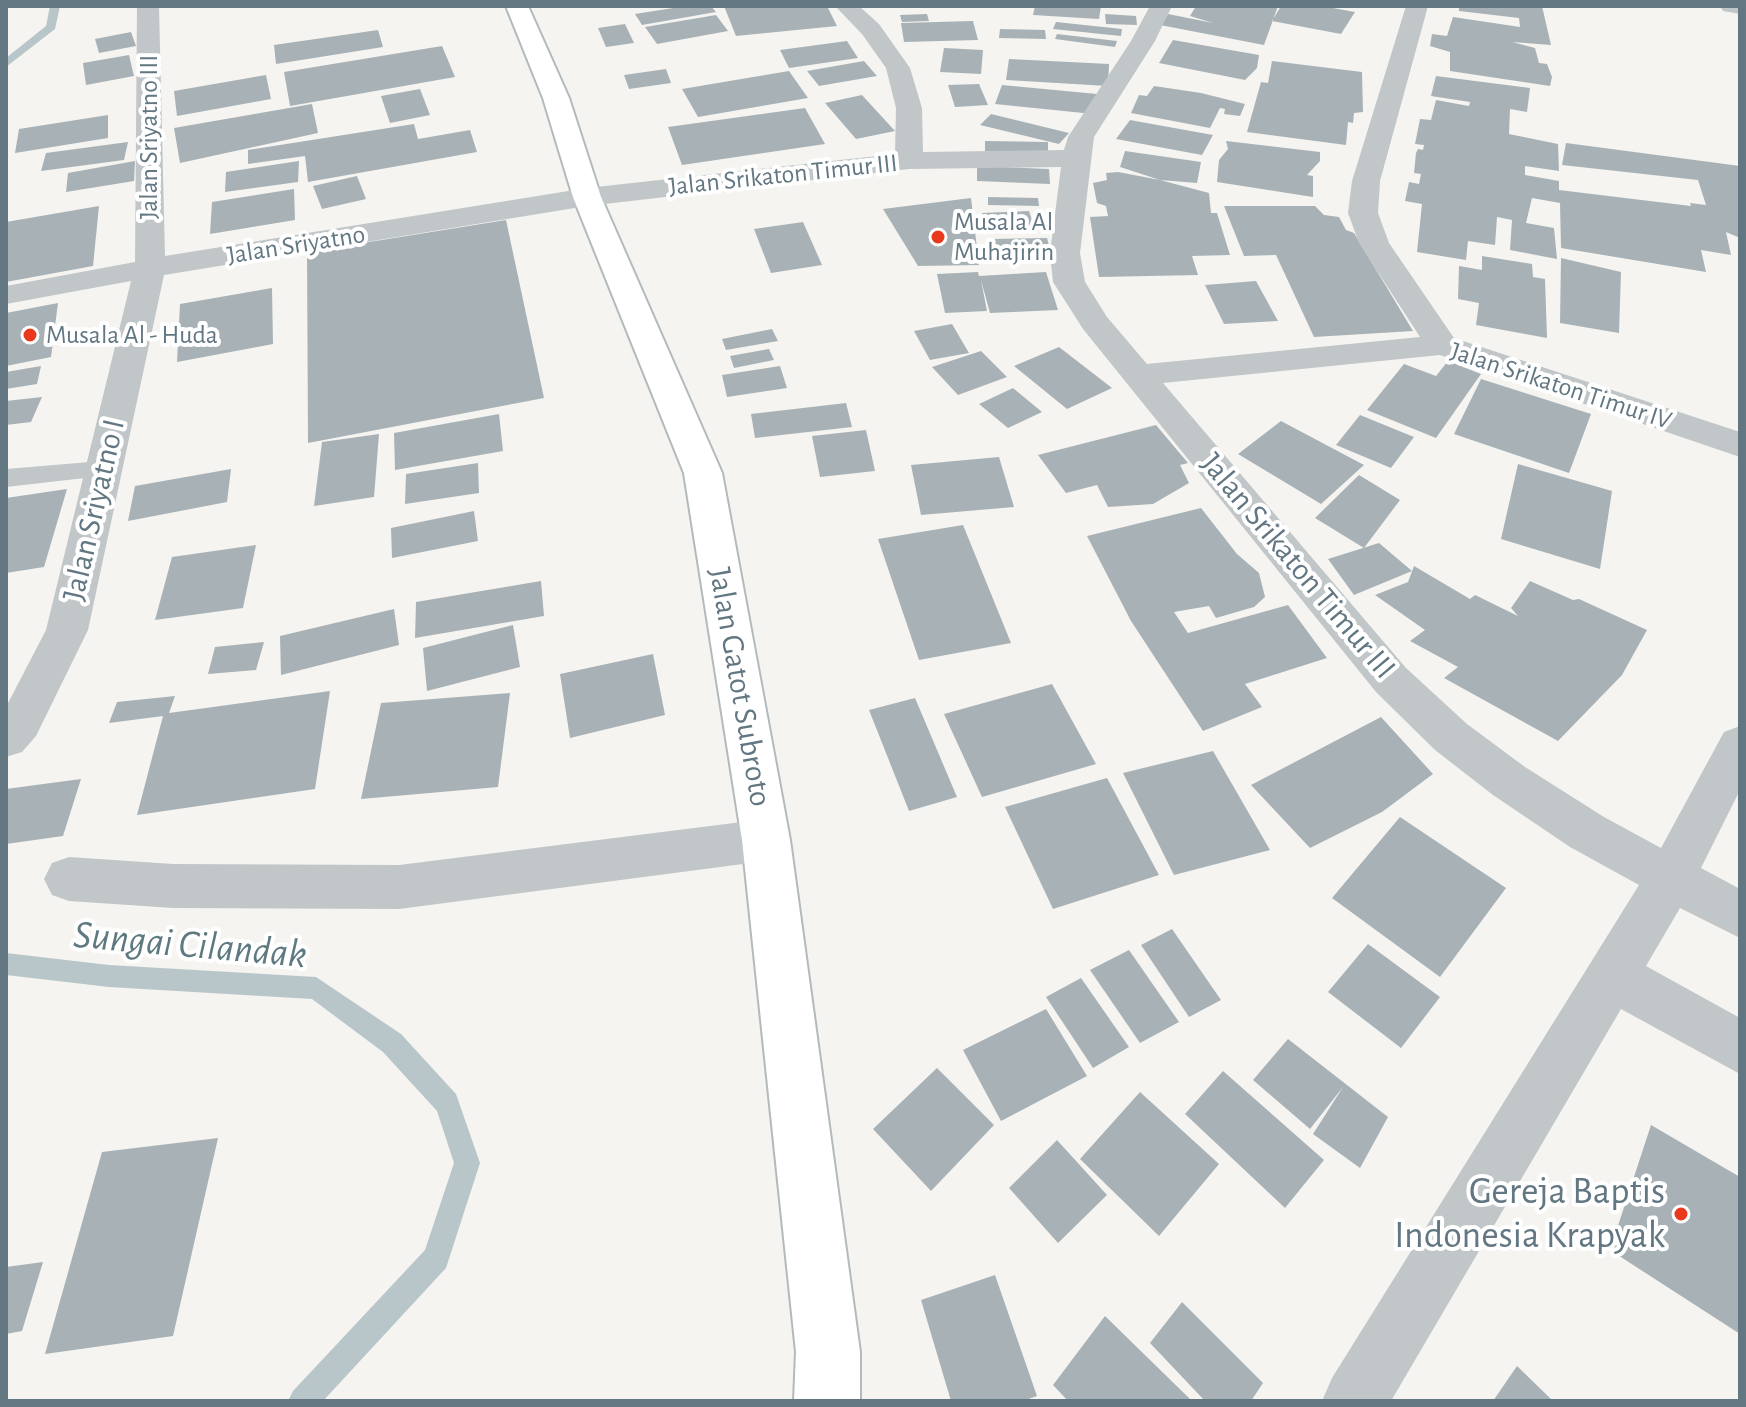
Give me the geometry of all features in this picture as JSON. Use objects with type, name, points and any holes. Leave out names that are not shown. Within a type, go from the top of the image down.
[{"type":"street","name":"Jalan Sriyatno III","points":[[148,6],[150,268]]},
{"type":"street","name":"Jalan Gatot Subroto","points":[[517,6],[556,98],[587,197],[703,473],[766,840],[828,1352],[827,1401]]},
{"type":"street","points":[[846,6],[871,29],[898,68],[909,108],[909,161]]},
{"type":"street","name":"Jalan Srikaton Timur III","points":[[1161,6],[1143,41],[1081,137],[1076,158],[1065,253],[1069,282],[1094,322],[1401,690],[1451,737],[1509,781],[1587,832],[1740,915]]},
{"type":"street","points":[[1417,6],[1366,181],[1363,213],[1374,243],[1442,345]]},
{"type":"street","points":[[1731,6],[1740,7]]},
{"type":"street","name":"Jalan Srikaton Timur III","points":[[587,197],[909,161],[1076,158]]},
{"type":"street","name":"Jalan Sriyatno","points":[[6,295],[150,268],[587,197]]},
{"type":"street","name":"Jalan Sriyatno I","points":[[6,739],[20,723],[67,630],[150,268]]},
{"type":"street","name":"Jalan Srikaton Timur IV","points":[[1139,375],[1442,345],[1740,445]]},
{"type":"street","points":[[1355,1401],[1670,879],[1740,745]]},
{"type":"street","points":[[69,879],[173,886],[399,887],[766,840]]},
{"type":"street","points":[[1611,975],[1740,1047]]},
{"type":"lane","points":[[6,478],[102,469]]},
{"type":"building","points":[[686,6],[711,6],[716,12],[642,25],[635,14]]},
{"type":"building","points":[[724,6],[827,6],[837,26],[736,36]]},
{"type":"building","points":[[1035,6],[1101,6],[1099,19],[1033,15]]},
{"type":"building","points":[[1196,6],[1278,6],[1264,45],[1160,25],[1168,14],[1213,23],[1190,16]]},
{"type":"building","points":[[1281,6],[1322,6],[1355,12],[1341,34],[1272,21]]},
{"type":"building","points":[[1459,6],[1542,6],[1551,45],[1512,42],[1535,48],[1539,63],[1547,64],[1552,77],[1550,86],[1450,71],[1450,52],[1430,46],[1432,34],[1447,36],[1453,17],[1520,27],[1519,18],[1459,11]]},
{"type":"building","points":[[927,14],[929,21],[902,22],[900,15]]},
{"type":"building","points":[[1105,14],[1136,16],[1137,25],[1106,24]]},
{"type":"building","points":[[716,15],[728,31],[657,44],[645,27]]},
{"type":"building","points":[[973,21],[978,40],[904,42],[901,23]]},
{"type":"building","points":[[1056,22],[1122,29],[1121,36],[1053,29]]},
{"type":"building","points":[[625,24],[634,43],[606,47],[598,28]]},
{"type":"building","points":[[1000,29],[1045,30],[1046,39],[999,38]]},
{"type":"building","points":[[378,30],[383,47],[276,64],[274,45]]},
{"type":"building","points":[[131,32],[136,46],[99,53],[95,39]]},
{"type":"building","points":[[1057,34],[1117,41],[1115,47],[1055,39]]},
{"type":"building","points":[[1173,40],[1259,55],[1257,68],[1245,80],[1159,63]]},
{"type":"building","points":[[847,41],[858,58],[789,68],[780,50]]},
{"type":"building","points":[[442,46],[455,77],[290,106],[284,72]]},
{"type":"building","points":[[944,48],[983,50],[981,74],[940,72]]},
{"type":"building","points":[[129,55],[134,76],[86,85],[83,63]]},
{"type":"building","points":[[1009,59],[1109,64],[1108,86],[1006,80]]},
{"type":"building","points":[[864,61],[877,76],[819,86],[807,71]]},
{"type":"building","points":[[1272,61],[1362,72],[1363,112],[1354,113],[1353,123],[1348,122],[1346,145],[1247,132],[1261,82],[1268,83]]},
{"type":"building","points":[[666,69],[671,83],[629,89],[624,75]]},
{"type":"building","points":[[789,71],[808,98],[698,117],[682,89]]},
{"type":"building","points":[[266,75],[271,99],[177,116],[174,91]]},
{"type":"building","points":[[1436,76],[1530,88],[1527,112],[1510,109],[1509,134],[1558,144],[1559,171],[1525,166],[1525,175],[1559,181],[1559,190],[1691,206],[1690,203],[1706,205],[1698,180],[1562,165],[1566,143],[1740,166],[1740,238],[1726,232],[1731,255],[1701,250],[1706,272],[1561,248],[1560,203],[1532,198],[1526,223],[1554,228],[1557,259],[1510,250],[1512,220],[1497,217],[1495,245],[1468,241],[1466,260],[1417,252],[1422,204],[1405,201],[1409,182],[1419,184],[1421,174],[1414,173],[1416,153],[1418,149],[1423,150],[1424,145],[1415,144],[1420,119],[1431,120],[1436,100],[1469,106],[1470,102],[1431,96]]},
{"type":"building","points":[[979,84],[988,105],[955,107],[948,85]]},
{"type":"building","points":[[1002,85],[1097,94],[1093,114],[995,104]]},
{"type":"building","points":[[1154,86],[1245,104],[1240,116],[1224,114],[1225,109],[1220,108],[1210,128],[1131,113],[1139,95],[1147,96]]},
{"type":"building","points":[[420,89],[430,115],[390,123],[381,96]]},
{"type":"building","points":[[862,95],[895,131],[856,139],[825,103]]},
{"type":"building","points":[[312,104],[318,133],[180,163],[174,128]]},
{"type":"building","points":[[805,108],[825,144],[682,165],[668,127]]},
{"type":"building","points":[[991,114],[1069,133],[1059,144],[980,125]]},
{"type":"building","points":[[108,115],[108,138],[15,153],[19,129]]},
{"type":"building","points":[[1130,120],[1213,135],[1202,155],[1116,139]]},
{"type":"building","points":[[414,124],[418,139],[470,130],[477,152],[308,182],[305,156],[248,164],[248,150]]},
{"type":"building","points":[[985,141],[1048,142],[1048,153],[985,151]]},
{"type":"building","points":[[1226,141],[1320,152],[1320,161],[1307,175],[1313,176],[1313,197],[1217,182],[1219,160],[1228,149]]},
{"type":"building","points":[[128,142],[124,160],[41,171],[46,153]]},
{"type":"building","points":[[1125,151],[1201,162],[1197,183],[1160,180],[1120,167]]},
{"type":"building","points":[[135,161],[134,181],[66,192],[68,173]]},
{"type":"building","points":[[299,161],[298,182],[225,192],[226,172]]},
{"type":"building","points":[[977,166],[1049,169],[1050,184],[977,181]]},
{"type":"building","points":[[1118,172],[1209,193],[1211,213],[1217,213],[1230,255],[1192,256],[1198,275],[1099,277],[1090,217],[1108,216],[1106,206],[1097,203],[1093,183],[1107,180],[1106,173]]},
{"type":"building","points":[[357,176],[366,199],[322,209],[313,186]]},
{"type":"building","points":[[294,189],[295,220],[210,234],[212,202]]},
{"type":"building","points":[[988,197],[1038,198],[1039,206],[988,205]]},
{"type":"building","name":"Musala Al Muhajirin","points":[[971,198],[979,265],[918,266],[883,209]]},
{"type":"building","points":[[99,206],[93,266],[6,282],[6,222]]},
{"type":"building","points":[[1224,206],[1315,206],[1324,215],[1339,217],[1346,230],[1354,233],[1413,331],[1314,337],[1276,255],[1244,256]]},
{"type":"building","points":[[1029,211],[1034,227],[985,229],[982,213]]},
{"type":"building","points":[[506,220],[544,398],[308,443],[307,252]]},
{"type":"building","points":[[803,222],[822,265],[771,273],[754,229]]},
{"type":"building","points":[[1047,238],[1053,261],[997,263],[992,239]]},
{"type":"building","points":[[1482,256],[1532,264],[1533,277],[1545,279],[1547,338],[1476,325],[1479,303],[1458,299],[1459,266],[1482,270]]},
{"type":"building","points":[[1561,258],[1621,272],[1619,333],[1560,323]]},
{"type":"building","points":[[978,272],[979,276],[1046,272],[1058,310],[990,313],[981,280],[987,311],[945,313],[937,274]]},
{"type":"building","points":[[1256,281],[1278,321],[1224,324],[1205,285]]},
{"type":"building","points":[[272,288],[273,344],[177,362],[180,304]]},
{"type":"building","name":"Musala Al - Huda","points":[[58,303],[51,357],[6,366],[6,313]]},
{"type":"building","points":[[952,324],[969,353],[930,360],[914,331]]},
{"type":"building","points":[[772,329],[778,341],[726,350],[722,339]]},
{"type":"building","points":[[1059,347],[1112,388],[1067,409],[1014,366]]},
{"type":"building","points":[[769,349],[774,360],[734,368],[730,356]]},
{"type":"building","points":[[981,351],[1007,377],[958,395],[932,367]]},
{"type":"building","points":[[1448,361],[1481,374],[1436,438],[1367,410],[1404,364],[1436,376]]},
{"type":"building","points":[[41,366],[37,384],[6,389],[6,372]]},
{"type":"building","points":[[780,366],[787,388],[727,397],[722,375]]},
{"type":"building","points":[[1481,379],[1591,414],[1569,473],[1454,434]]},
{"type":"building","points":[[1013,388],[1042,412],[1008,428],[979,404]]},
{"type":"building","points":[[42,397],[31,422],[6,425],[6,401]]},
{"type":"building","points":[[846,403],[852,427],[755,438],[751,414]]},
{"type":"building","points":[[499,414],[503,451],[395,470],[394,433]]},
{"type":"building","points":[[1360,415],[1414,437],[1391,468],[1336,445]]},
{"type":"building","points":[[1281,421],[1364,465],[1321,504],[1238,454]]},
{"type":"building","points":[[1156,425],[1188,463],[1180,465],[1189,483],[1153,504],[1108,507],[1097,485],[1066,493],[1038,455]]},
{"type":"building","points":[[866,430],[875,471],[820,477],[812,436]]},
{"type":"building","points":[[379,434],[374,497],[314,506],[322,442]]},
{"type":"building","points":[[999,457],[1014,507],[921,515],[911,465]]},
{"type":"building","points":[[478,463],[479,493],[405,504],[406,474]]},
{"type":"building","points":[[1518,464],[1612,491],[1600,569],[1501,539]]},
{"type":"building","points":[[231,469],[227,502],[128,521],[135,486]]},
{"type":"building","points":[[1359,475],[1400,500],[1364,548],[1315,518]]},
{"type":"building","points":[[67,489],[44,567],[6,573],[6,498]]},
{"type":"building","points":[[1201,508],[1237,554],[1259,573],[1265,597],[1254,607],[1216,618],[1209,606],[1174,612],[1188,633],[1288,605],[1327,658],[1245,684],[1262,707],[1203,731],[1131,621],[1087,536]]},
{"type":"building","points":[[474,511],[478,541],[392,558],[391,528]]},
{"type":"building","points":[[963,525],[1011,643],[919,660],[878,539]]},
{"type":"building","points":[[1379,543],[1412,571],[1354,595],[1328,559]]},
{"type":"building","points":[[256,545],[243,608],[155,620],[172,557]]},
{"type":"building","points":[[1414,566],[1470,599],[1475,595],[1518,616],[1511,608],[1530,581],[1647,630],[1622,675],[1558,741],[1444,678],[1458,667],[1410,641],[1425,630],[1375,595],[1408,582]]},
{"type":"building","points":[[541,581],[544,616],[415,638],[416,602]]},
{"type":"building","points":[[394,609],[399,645],[281,675],[280,636]]},
{"type":"building","points":[[513,625],[520,667],[427,691],[423,648]]},
{"type":"building","points":[[264,642],[256,670],[208,674],[215,647]]},
{"type":"building","points":[[653,654],[665,715],[570,738],[560,674]]},
{"type":"building","points":[[1052,684],[1096,764],[982,797],[944,714]]},
{"type":"building","points":[[330,691],[315,789],[137,815],[163,716],[109,723],[117,702],[175,696],[169,713]]},
{"type":"building","points":[[510,693],[498,787],[361,799],[381,703]]},
{"type":"building","points":[[915,698],[957,797],[909,811],[869,710]]},
{"type":"building","points":[[1381,717],[1433,774],[1382,812],[1310,848],[1251,785]]},
{"type":"building","points":[[1213,751],[1270,850],[1174,875],[1123,773]]},
{"type":"building","points":[[1107,778],[1159,875],[1053,909],[1005,807]]},
{"type":"building","points":[[81,779],[63,836],[6,844],[6,789]]},
{"type":"building","points":[[1400,817],[1506,888],[1440,977],[1332,898]]},
{"type":"building","points":[[1172,929],[1221,1000],[1189,1017],[1141,945]]},
{"type":"building","points":[[1368,944],[1440,997],[1401,1048],[1328,992]]},
{"type":"building","points":[[1129,950],[1179,1022],[1140,1043],[1090,970]]},
{"type":"building","points":[[1081,978],[1129,1047],[1093,1068],[1046,997]]},
{"type":"building","points":[[1046,1009],[1087,1076],[1001,1121],[963,1050]]},
{"type":"building","points":[[1288,1039],[1388,1117],[1360,1168],[1313,1134],[1343,1087],[1310,1129],[1253,1080]]},
{"type":"building","points":[[937,1068],[994,1125],[931,1191],[873,1129]]},
{"type":"building","points":[[1223,1071],[1324,1160],[1285,1208],[1185,1114]]},
{"type":"building","points":[[1140,1092],[1219,1164],[1159,1236],[1080,1159]]},
{"type":"building","name":"Gereja Baptis Indonesia Krapyak","points":[[1651,1125],[1740,1177],[1740,1334],[1610,1250]]},
{"type":"building","points":[[218,1138],[173,1336],[45,1354],[102,1152]]},
{"type":"building","points":[[1057,1140],[1107,1195],[1058,1243],[1009,1188]]},
{"type":"building","points":[[43,1262],[22,1331],[6,1334],[6,1267]]},
{"type":"building","points":[[995,1275],[1037,1396],[1023,1401],[951,1401],[921,1300]]},
{"type":"building","points":[[1182,1302],[1263,1383],[1251,1401],[1205,1401],[1150,1343]]},
{"type":"building","points":[[1105,1316],[1190,1399],[1188,1401],[1068,1401],[1053,1385]]},
{"type":"building","points":[[1517,1366],[1553,1401],[1493,1401]]},
{"type":"waterway","name":"Sungai Cilandak","points":[[6,64],[51,27],[55,6]]},
{"type":"waterway","name":"Sungai Cilandak","points":[[6,964],[109,976],[316,988],[392,1043],[447,1103],[467,1163],[436,1258],[303,1401]]},
{"type":"place","name":"Musala Al Muhajirin","points":[[938,237]]},
{"type":"place","name":"Musala Al - Huda","points":[[30,335]]},
{"type":"place","name":"Gereja Baptis Indonesia Krapyak","points":[[1681,1214]]}]
